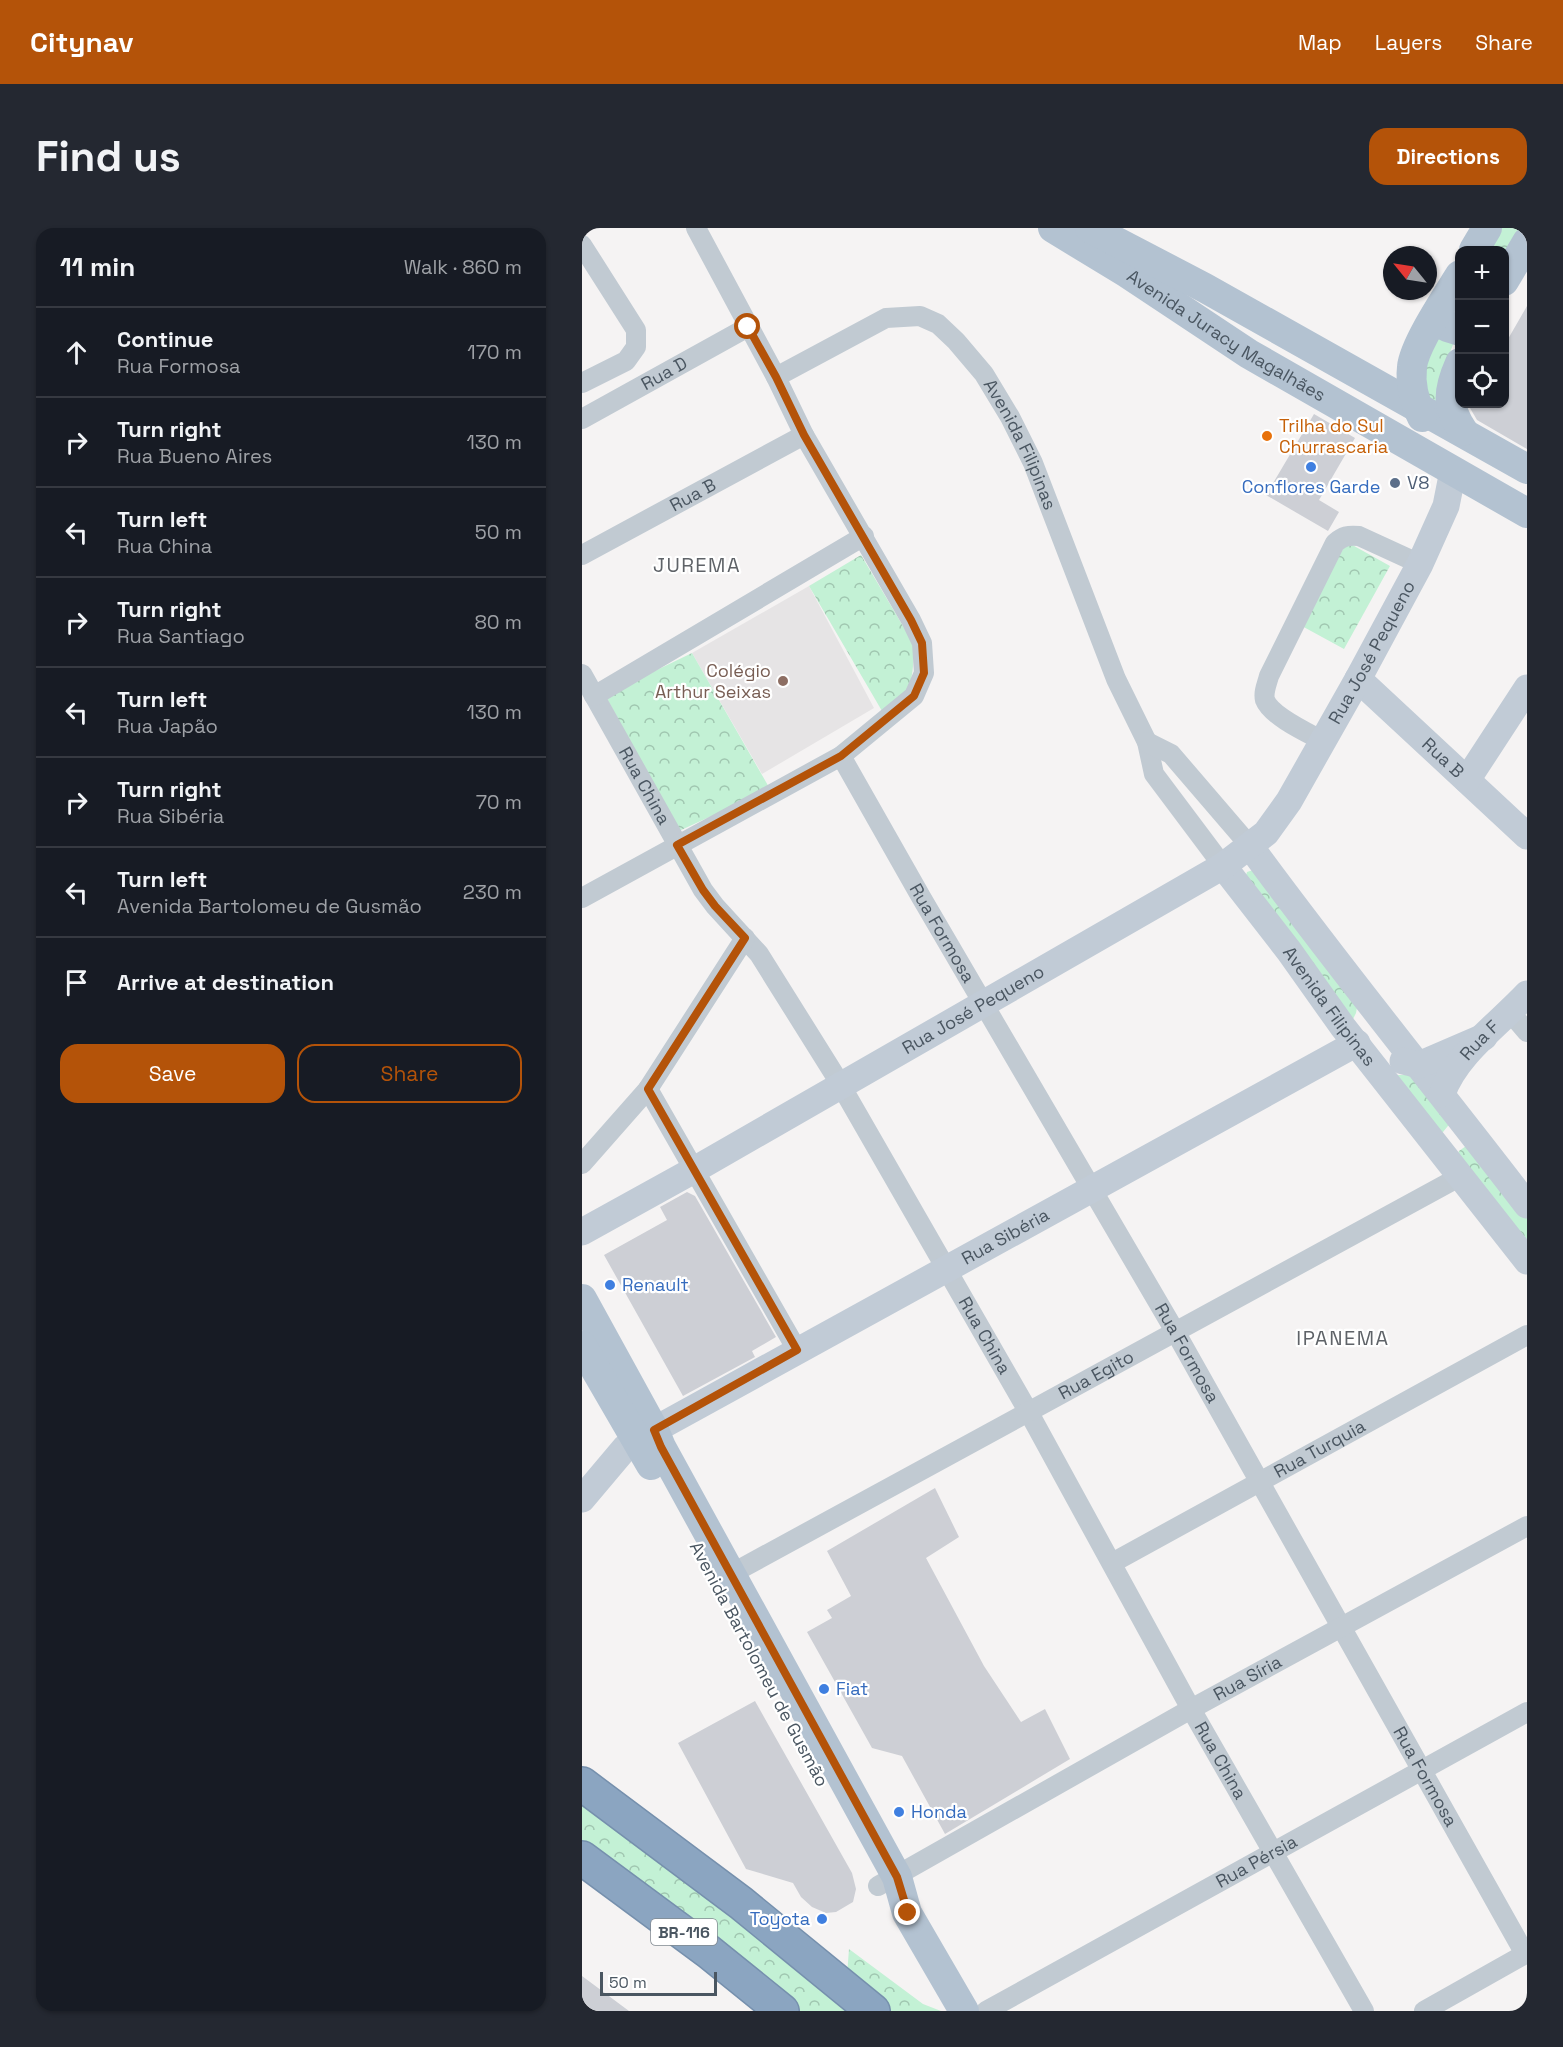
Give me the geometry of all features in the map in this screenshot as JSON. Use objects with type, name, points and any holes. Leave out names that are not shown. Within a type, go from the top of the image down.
[{"type":"highway","points":[[582,1784],[741,1903],[873,2011]]},
{"type":"highway","name":"BR-116","points":[[582,1858],[709,1952],[782,2011]]},
{"type":"main road","name":"Avenida Juracy Magalhães","points":[[1053,228],[1249,354],[1527,513]]},
{"type":"main road","name":"Avenida Juracy Magalhães","points":[[1090,228],[1205,288],[1527,469]]},
{"type":"main road","points":[[1476,246],[1487,228]]},
{"type":"main road","points":[[1509,273],[1527,242]]},
{"type":"main road","points":[[1189,316],[1205,288]]},
{"type":"main road","points":[[1365,377],[1390,370],[1416,351],[1448,322],[1455,295]]},
{"type":"main road","points":[[1416,351],[1412,366],[1416,406],[1430,435],[1454,471]]},
{"type":"main road","points":[[1455,376],[1451,387],[1450,402],[1452,413],[1463,431]]},
{"type":"main road","name":"Rua José Pequeno","points":[[582,1232],[1223,866],[1266,833],[1277,819],[1323,741],[1420,564],[1446,506],[1454,471]]},
{"type":"main road","name":"Rua B","points":[[1358,679],[1527,836]]},
{"type":"main road","points":[[1467,780],[1524,700]]},
{"type":"main road","name":"Avenida Filipinas","points":[[1250,846],[1269,875],[1527,1205]]},
{"type":"main road","name":"Avenida Filipinas","points":[[1223,866],[1289,951],[1343,1027],[1527,1262]]},
{"type":"main road","points":[[1365,999],[1357,1043],[1380,1055],[1419,1065],[1484,1037]]},
{"type":"main road","name":"Rua F","points":[[1430,1136],[1438,1137],[1446,1133],[1455,1122],[1450,1104],[1453,1071],[1484,1037],[1522,1013]]},
{"type":"main road","name":"Rua Sibéria","points":[[582,1498],[625,1448],[645,1435],[1357,1043]]},
{"type":"main road","points":[[1454,1167],[1449,1150],[1458,1138],[1475,1137]]},
{"type":"main road","name":"Avenida Bartolomeu de Gusmão","points":[[582,1299],[645,1435],[672,1502],[963,2011]]},
{"type":"main road","name":"Avenida Bartolomeu de Gusmão","points":[[582,1346],[645,1435],[661,1447],[731,1574],[888,1882]]},
{"type":"street","points":[[582,898],[841,756],[914,696],[924,673],[922,643],[864,536],[804,435],[776,377],[696,228]]},
{"type":"street","points":[[582,245],[636,330],[636,347],[626,361],[582,383]]},
{"type":"street","name":"Avenida Filipinas","points":[[776,377],[886,318],[920,316],[938,324],[956,341],[984,374],[1010,417],[1033,464],[1116,679],[1147,742],[1154,774],[1223,866]]},
{"type":"street","name":"Rua D","points":[[582,419],[748,327]]},
{"type":"street","name":"Rua B","points":[[582,555],[804,435]]},
{"type":"street","points":[[594,696],[864,536]]},
{"type":"street","name":"Rua José Pequeno","points":[[1323,741],[1272,709],[1265,700],[1265,689],[1335,543],[1342,537],[1359,536],[1420,564]]},
{"type":"street","name":"Rua China","points":[[582,674],[703,890],[745,938],[773,975],[841,1085],[1028,1411],[1191,1709],[1364,2011]]},
{"type":"street","name":"Avenida Filipinas","points":[[1147,742],[1172,754],[1250,846]]},
{"type":"street","name":"Rua Formosa","points":[[841,756],[1176,1333],[1342,1626],[1420,1770],[1526,1953]]},
{"type":"street","points":[[582,1164],[648,1089],[745,938]]},
{"type":"street","points":[[648,1089],[797,1350]]},
{"type":"street","name":"Rua Egito","points":[[731,1574],[1028,1411],[1176,1333],[1454,1167]]},
{"type":"street","name":"Rua Turquia","points":[[1112,1563],[1527,1335]]},
{"type":"street","name":"Rua Síria","points":[[888,1882],[1191,1709],[1527,1526]]},
{"type":"street","name":"Rua Pérsia","points":[[986,2011],[1527,1712]]},
{"type":"street","points":[[1424,2011],[1526,1953]]},
{"type":"shaded area","name":"Colégio Arthur Seixas","points":[[809,586],[874,708],[762,774],[692,653]]},
{"type":"green space","points":[[1489,228],[1521,228],[1509,249],[1509,246],[1479,246]]},
{"type":"green space","points":[[1433,327],[1454,342],[1441,376],[1443,413],[1431,407],[1423,374]]},
{"type":"green space","points":[[1347,542],[1390,566],[1344,649],[1300,625]]},
{"type":"green space","points":[[861,555],[913,643],[913,669],[908,689],[900,699],[882,711],[809,586]]},
{"type":"green space","points":[[692,653],[770,789],[679,831],[605,695]]},
{"type":"green space","points":[[1253,870],[1358,1002],[1351,1023],[1245,879],[1247,872]]},
{"type":"green space","points":[[1392,1075],[1419,1075],[1452,1121],[1443,1132],[1437,1133]]},
{"type":"green space","points":[[1466,1146],[1527,1211],[1527,1254],[1456,1160],[1459,1151]]},
{"type":"green space","points":[[582,1802],[782,1949],[852,2011],[800,2011],[665,1905],[582,1844]]},
{"type":"green space","points":[[849,1949],[923,2004],[941,2011],[887,2011],[847,1975]]},
{"type":"building","points":[[1527,306],[1527,449],[1477,420],[1470,408],[1509,408],[1509,337]]},
{"type":"building","name":"Conflores Garde","points":[[1314,414],[1355,438],[1319,500],[1339,512],[1328,531],[1266,495]]},
{"type":"building","points":[[687,1192],[695,1196],[776,1337],[752,1351],[755,1357],[683,1396],[604,1255],[667,1220],[660,1207]]},
{"type":"building","points":[[935,1488],[959,1537],[926,1558],[984,1666],[1021,1722],[1045,1709],[1070,1759],[945,1834],[902,1756],[872,1748],[807,1632],[832,1618],[827,1610],[851,1596],[827,1551]]},
{"type":"building","points":[[755,1701],[852,1873],[856,1889],[853,1902],[836,1912],[826,1913],[812,1907],[801,1897],[793,1883],[746,1869],[678,1743]]},
{"type":"building","points":[[582,1976],[629,2011],[582,2011]]},
{"type":"place","name":"Trilha do Sul Churrascaria","points":[[1267,436]]},
{"type":"place","name":"Conflores Garde","points":[[1311,467]]},
{"type":"place","name":"V8","points":[[1395,483]]},
{"type":"place","name":"Colégio Arthur Seixas","points":[[783,681]]},
{"type":"place","name":"Renault","points":[[610,1285]]},
{"type":"place","name":"Fiat","points":[[824,1689]]},
{"type":"place","name":"Honda","points":[[899,1812]]},
{"type":"place","name":"Toyota","points":[[822,1919]]},
{"type":"district","name":"JUREMA","points":[[697,565]]},
{"type":"district","name":"IPANEMA","points":[[1343,1338]]},
{"type":"route","points":[[748,327],[776,377],[804,435],[911,620],[922,643],[924,673],[914,696],[841,756],[677,845],[703,890],[745,938],[648,1089],[797,1350],[654,1430],[661,1447],[897,1877],[908,1913]]}]
